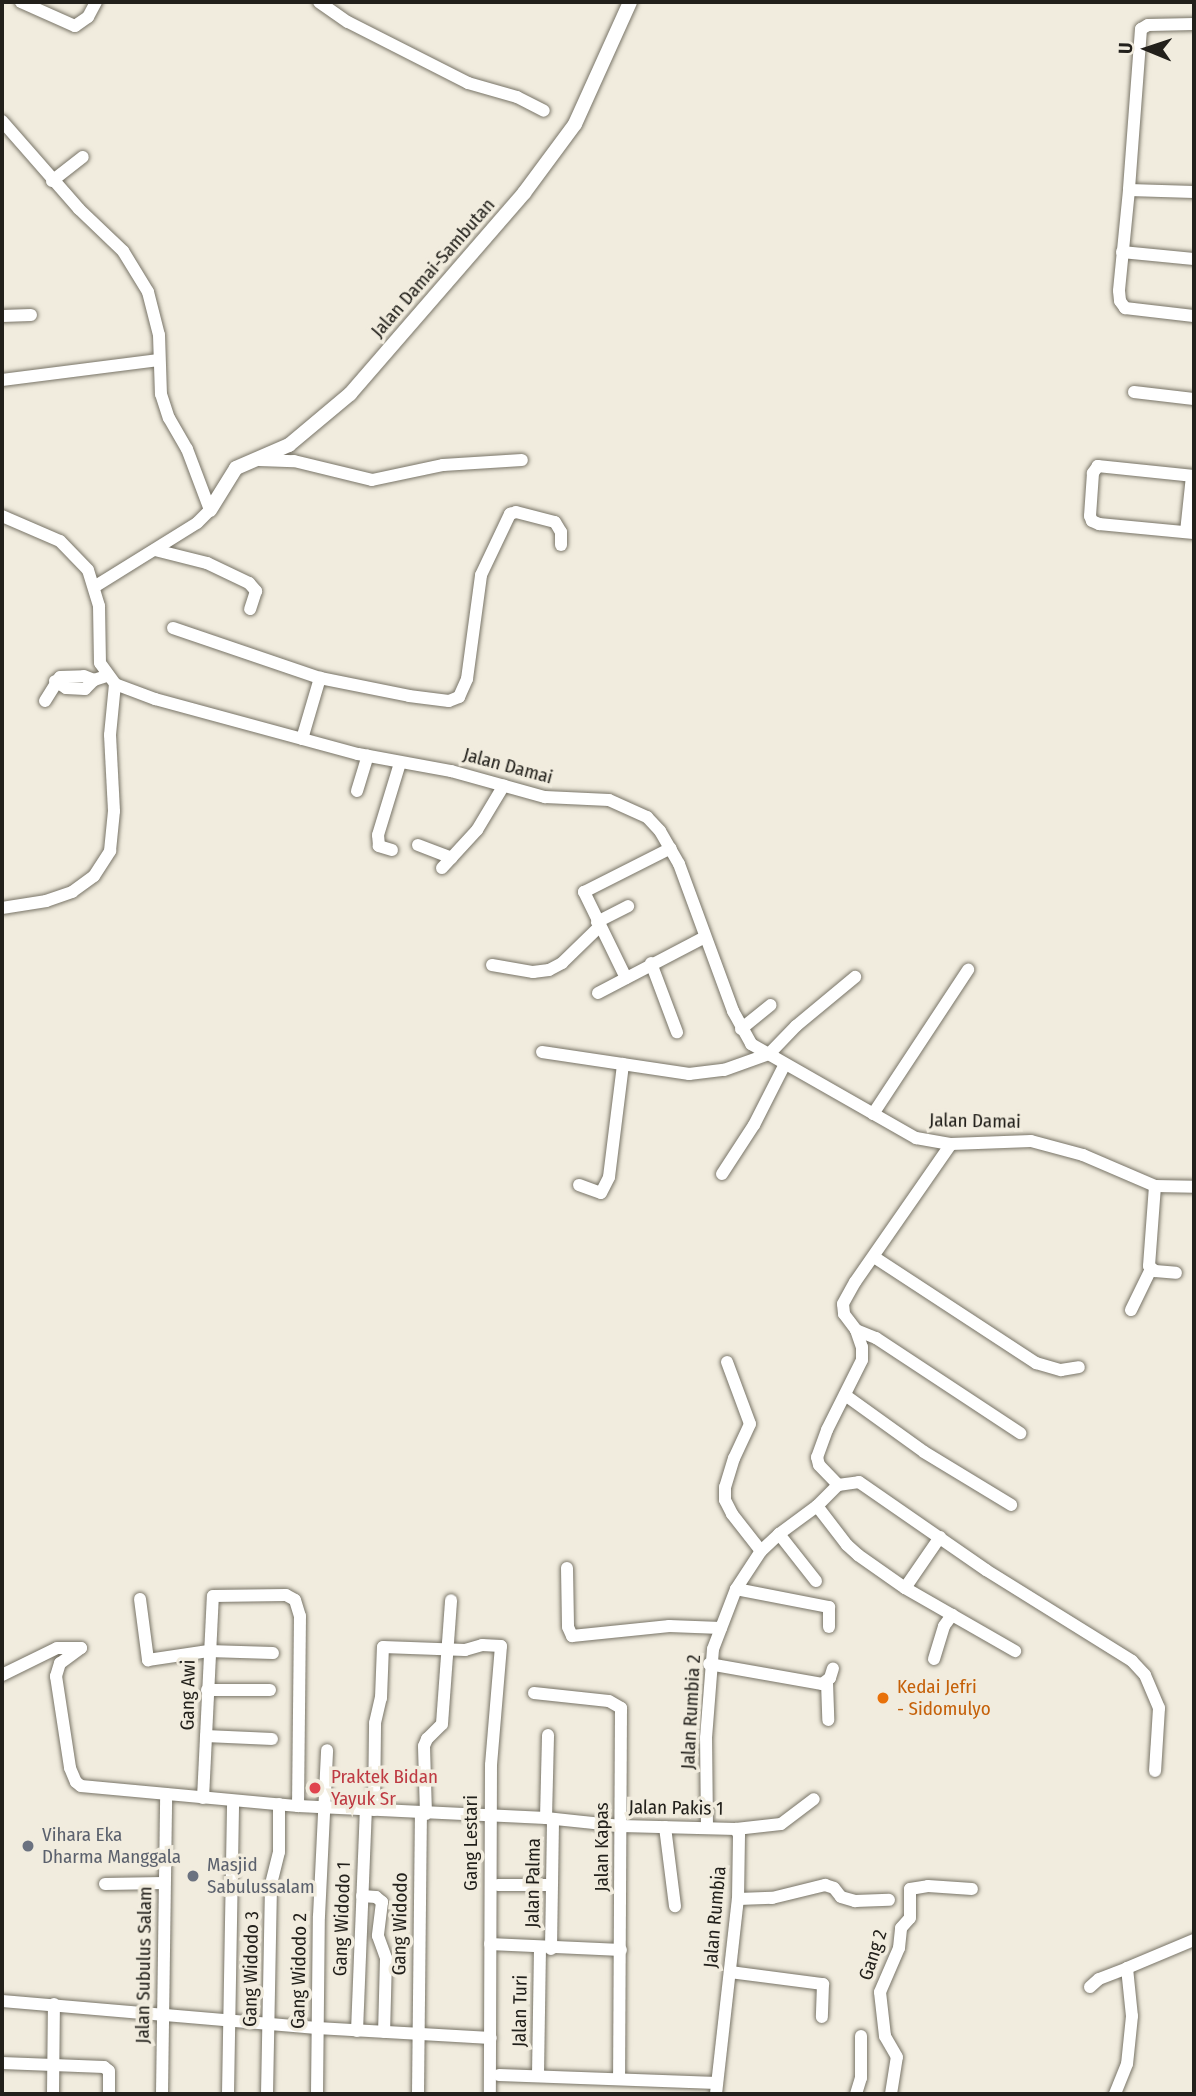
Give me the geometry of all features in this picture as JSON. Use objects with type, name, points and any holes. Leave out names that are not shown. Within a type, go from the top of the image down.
[{"type":"street","points":[[21,2],[75,26],[88,17],[96,2]]},
{"type":"street","points":[[319,2],[348,22],[468,83],[517,97],[544,111]]},
{"type":"street","name":"Jalan Damai-Sambutan","points":[[210,509],[236,468],[289,445],[350,394],[524,193],[575,124],[630,2]]},
{"type":"street","points":[[1194,24],[1147,24],[1141,29],[1119,291],[1125,308],[1194,316]]},
{"type":"street","points":[[2,121],[52,181],[123,251],[148,292],[155,312],[161,394],[169,418],[187,449],[210,509],[197,523],[94,587]]},
{"type":"street","points":[[52,181],[83,157]]},
{"type":"street","points":[[1129,190],[1194,192]]},
{"type":"street","points":[[1122,252],[1194,258]]},
{"type":"street","points":[[2,316],[31,315]]},
{"type":"street","points":[[2,380],[159,360]]},
{"type":"street","points":[[1134,392],[1194,399]]},
{"type":"street","points":[[259,460],[294,461],[372,480],[443,465],[522,460]]},
{"type":"street","points":[[1098,466],[1193,476],[1190,533],[1095,523],[1090,516],[1093,473],[1098,466]]},
{"type":"street","points":[[173,628],[320,678],[409,696],[455,700],[463,693],[467,679],[481,575],[510,514],[516,512],[555,522],[561,532],[561,545]]},
{"type":"street","points":[[2,516],[60,541],[88,570],[99,606],[100,663],[105,680],[114,811],[110,851],[94,876],[72,892],[46,901],[2,908]]},
{"type":"street","points":[[155,550],[207,563],[249,583],[256,591],[257,598],[250,609]]},
{"type":"street","name":"Jalan Damai","points":[[45,701],[55,681],[60,677],[77,676],[105,680],[155,699],[368,756],[451,771],[545,797],[591,798],[623,804],[647,817],[671,848],[685,878],[741,1029],[751,1044],[916,1139],[951,1143],[1031,1141],[1083,1155],[1155,1186],[1194,1187]]},
{"type":"street","points":[[302,739],[320,678]]},
{"type":"street","points":[[357,791],[368,756]]},
{"type":"street","points":[[392,850],[379,846],[378,835],[400,763]]},
{"type":"street","points":[[442,868],[477,830],[504,785]]},
{"type":"street","points":[[418,845],[452,858]]},
{"type":"street","points":[[626,978],[584,895],[585,890],[671,848]]},
{"type":"street","points":[[492,964],[533,972],[549,970],[562,962],[598,924],[628,906]]},
{"type":"street","points":[[598,993],[705,937]]},
{"type":"street","points":[[651,963],[677,1032]]},
{"type":"street","points":[[873,1114],[968,970]]},
{"type":"street","points":[[542,1052],[689,1074],[724,1070],[769,1054],[796,1026],[855,977]]},
{"type":"street","points":[[741,1029],[771,1005]]},
{"type":"street","points":[[579,1185],[601,1193],[609,1177],[622,1064]]},
{"type":"street","points":[[722,1174],[764,1108],[785,1064]]},
{"type":"street","points":[[951,1143],[843,1304],[844,1314],[856,1330],[862,1347],[862,1360],[817,1457],[819,1465],[838,1485],[859,1482],[986,1570],[1132,1661],[1145,1675],[1159,1708],[1155,1772]]},
{"type":"street","points":[[1131,1310],[1151,1269],[1155,1186]]},
{"type":"street","points":[[874,1256],[1027,1358],[1052,1369],[1067,1371],[1079,1367]]},
{"type":"street","points":[[1151,1269],[1176,1273]]},
{"type":"street","points":[[856,1330],[888,1346],[1020,1433]]},
{"type":"street","points":[[727,1362],[750,1424],[734,1458],[725,1487],[725,1500],[739,1524],[761,1551]]},
{"type":"street","points":[[845,1395],[924,1452],[1011,1505]]},
{"type":"street","name":"Jalan Rumbia 2","points":[[707,1828],[709,1664],[720,1628],[736,1589],[761,1551],[817,1506],[838,1485]]},
{"type":"street","points":[[817,1506],[846,1545],[905,1588],[1015,1651]]},
{"type":"street","points":[[779,1534],[816,1581]]},
{"type":"street","points":[[905,1588],[940,1537]]},
{"type":"street","points":[[567,1568],[568,1627],[572,1636],[669,1626],[720,1628]]},
{"type":"street","points":[[736,1589],[829,1608],[829,1627]]},
{"type":"street","name":"Gang Awi","points":[[203,1798],[208,1651],[214,1595],[286,1595],[297,1604],[300,1616],[298,1806]]},
{"type":"street","points":[[140,1599],[148,1660],[208,1651],[273,1653]]},
{"type":"street","name":"Gang Widodo","points":[[418,2035],[424,1746],[427,1739],[442,1724],[451,1600]]},
{"type":"street","points":[[934,1659],[939,1640],[952,1615]]},
{"type":"street","points":[[2,1675],[9,1668],[29,1663],[62,1646],[81,1648],[60,1663],[56,1676],[63,1734],[76,1782],[84,1786],[298,1806],[490,1817]]},
{"type":"street","name":"Gang Lestari","points":[[449,1648],[501,1646],[490,1817],[490,2094]]},
{"type":"street","name":"Gang Widodo 1","points":[[357,2031],[362,1896],[375,1723],[381,1702],[383,1647],[449,1648]]},
{"type":"street","points":[[709,1664],[822,1684],[827,1682]]},
{"type":"street","points":[[828,1720],[827,1682],[833,1668]]},
{"type":"street","points":[[207,1690],[270,1690]]},
{"type":"street","name":"Jalan Kapas","points":[[534,1693],[609,1702],[621,1708],[619,2077]]},
{"type":"street","name":"Jalan Palma","points":[[546,1948],[551,1885],[548,1735]]},
{"type":"street","points":[[206,1736],[272,1739]]},
{"type":"street","name":"Gang Widodo 2","points":[[317,2094],[327,1749]]},
{"type":"street","name":"Jalan Subulus Salam","points":[[162,2094],[166,1794]]},
{"type":"street","points":[[736,1829],[781,1824],[814,1800]]},
{"type":"street","points":[[228,2094],[233,1801]]},
{"type":"street","name":"Gang Widodo 3","points":[[267,2094],[271,1885],[279,1852],[279,1804]]},
{"type":"street","name":"Jalan Pakis 1","points":[[490,1817],[550,1819],[621,1826],[736,1829]]},
{"type":"street","points":[[666,1827],[675,1906]]},
{"type":"street","name":"Jalan Rumbia","points":[[717,2089],[738,1899],[739,1835],[736,1829]]},
{"type":"street","points":[[105,1884],[164,1883]]},
{"type":"street","points":[[498,1885],[551,1885]]},
{"type":"street","name":"Gang 2","points":[[891,2094],[897,2057],[885,2036],[880,1992],[899,1948],[901,1928],[910,1918],[910,1889],[928,1885],[972,1889]]},
{"type":"street","points":[[738,1899],[772,1898],[814,1886],[830,1886],[848,1899],[889,1900]]},
{"type":"street","points":[[362,1896],[376,1897],[382,1902],[378,1936],[386,1958],[384,2032]]},
{"type":"street","points":[[1090,1987],[1099,1979],[1194,1940]]},
{"type":"street","points":[[490,1944],[621,1950]]},
{"type":"street","name":"Jalan Turi","points":[[538,2075],[546,1948]]},
{"type":"street","points":[[1115,2094],[1127,2064],[1132,2016],[1128,1968]]},
{"type":"street","points":[[730,1972],[823,1984],[822,2017]]},
{"type":"street","points":[[2,2001],[317,2028],[491,2038]]},
{"type":"street","points":[[53,2094],[54,2004]]},
{"type":"street","points":[[418,2035],[418,2094]]},
{"type":"street","points":[[856,2094],[861,2078],[861,2036]]},
{"type":"street","points":[[2,2063],[106,2067],[110,2074],[109,2094]]},
{"type":"street","points":[[499,2075],[619,2077],[717,2089]]},
{"type":"place","name":"Kedai Jefri - Sidomulyo","points":[[883,1698]]},
{"type":"place","name":"Praktek Bidan Yayuk Sr","points":[[315,1788]]},
{"type":"place","name":"Vihara Eka Dharma Manggala","points":[[28,1846]]},
{"type":"place","name":"Masjid Sabulussalam","points":[[193,1876]]}]
